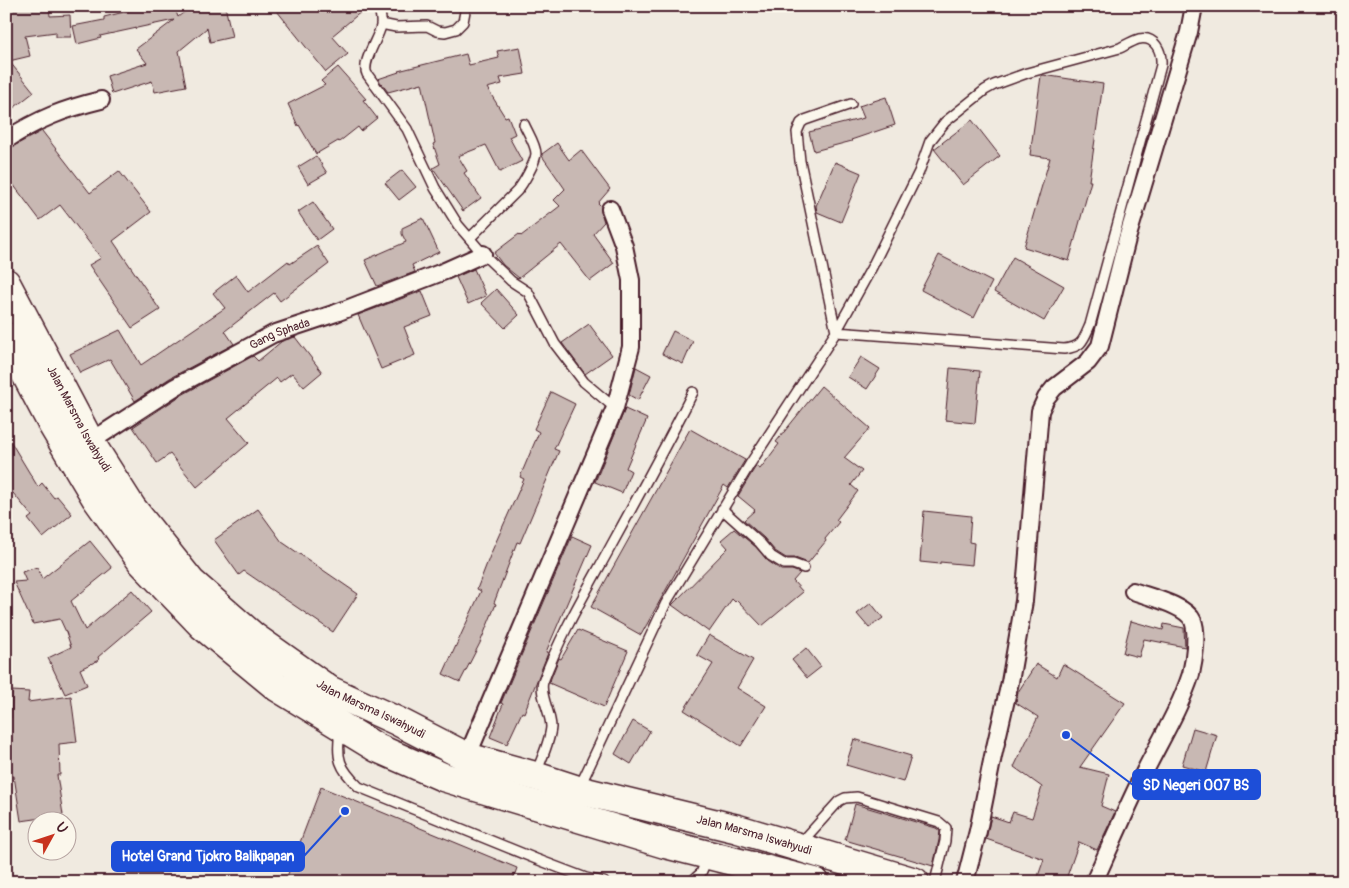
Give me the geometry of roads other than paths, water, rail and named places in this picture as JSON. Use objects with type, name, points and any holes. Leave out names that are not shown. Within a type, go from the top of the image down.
[{"type":"highway","name":"Jalan Marsma Iswahyudi","points":[[6,284],[90,442],[132,508],[191,582],[254,638],[329,690],[397,721],[467,757],[578,790],[738,829],[915,882]]},
{"type":"highway","name":"Jalan Marsma Iswahyudi","points":[[6,337],[61,440],[96,498],[142,562],[203,626],[277,687],[377,748],[444,777],[665,844],[815,882]]},
{"type":"street","points":[[965,882],[978,832],[1010,682],[1024,601],[1040,411],[1046,398],[1054,388],[1088,362],[1100,346],[1128,239],[1189,32],[1194,6]]},
{"type":"street","points":[[6,140],[43,118],[70,107],[101,100]]},
{"type":"street","points":[[467,757],[615,408],[630,347],[630,280],[624,246],[610,210]]},
{"type":"street","name":"Gang Sphada","points":[[90,442],[175,387],[268,336],[345,310],[482,254]]},
{"type":"street","points":[[1094,882],[1181,700],[1191,672],[1195,645],[1193,620],[1187,612],[1179,607],[1133,591]]},
{"type":"lane","points":[[380,6],[382,24],[365,64],[365,69],[382,96],[407,129],[435,188],[458,225],[482,254],[511,281],[531,296],[560,352],[584,382],[615,408]]},
{"type":"lane","points":[[382,24],[396,27],[427,26],[440,32],[450,32],[456,29],[462,22],[466,6]]},
{"type":"lane","points":[[578,790],[659,616],[750,464],[836,332],[872,267],[919,172],[930,141],[945,122],[985,90],[1013,77],[1120,48],[1136,40],[1147,39],[1156,44],[1160,51],[1161,65],[1090,325],[1080,345],[1064,349],[836,332]]},
{"type":"lane","points":[[836,332],[800,161],[797,132],[801,123],[805,120],[851,104]]},
{"type":"lane","points":[[470,238],[523,184],[534,159],[535,150],[524,124]]},
{"type":"lane","points":[[535,776],[551,729],[549,712],[542,690],[542,685],[550,665],[568,625],[693,392]]},
{"type":"lane","points":[[722,509],[760,543],[771,556],[784,564],[793,564],[804,568]]},
{"type":"lane","points":[[341,726],[337,751],[345,774],[359,787],[536,859],[586,878],[604,882]]},
{"type":"lane","points":[[798,846],[839,801],[852,796],[857,797],[939,822],[946,828],[945,841],[935,882]]},
{"type":"lane","points":[[691,882],[701,873],[710,855]]},
{"type":"place","name":"SD Negeri 007 BS","points":[[1066,735]]},
{"type":"place","name":"Hotel Grand Tjokro Balikpapan","points":[[345,811]]}]
